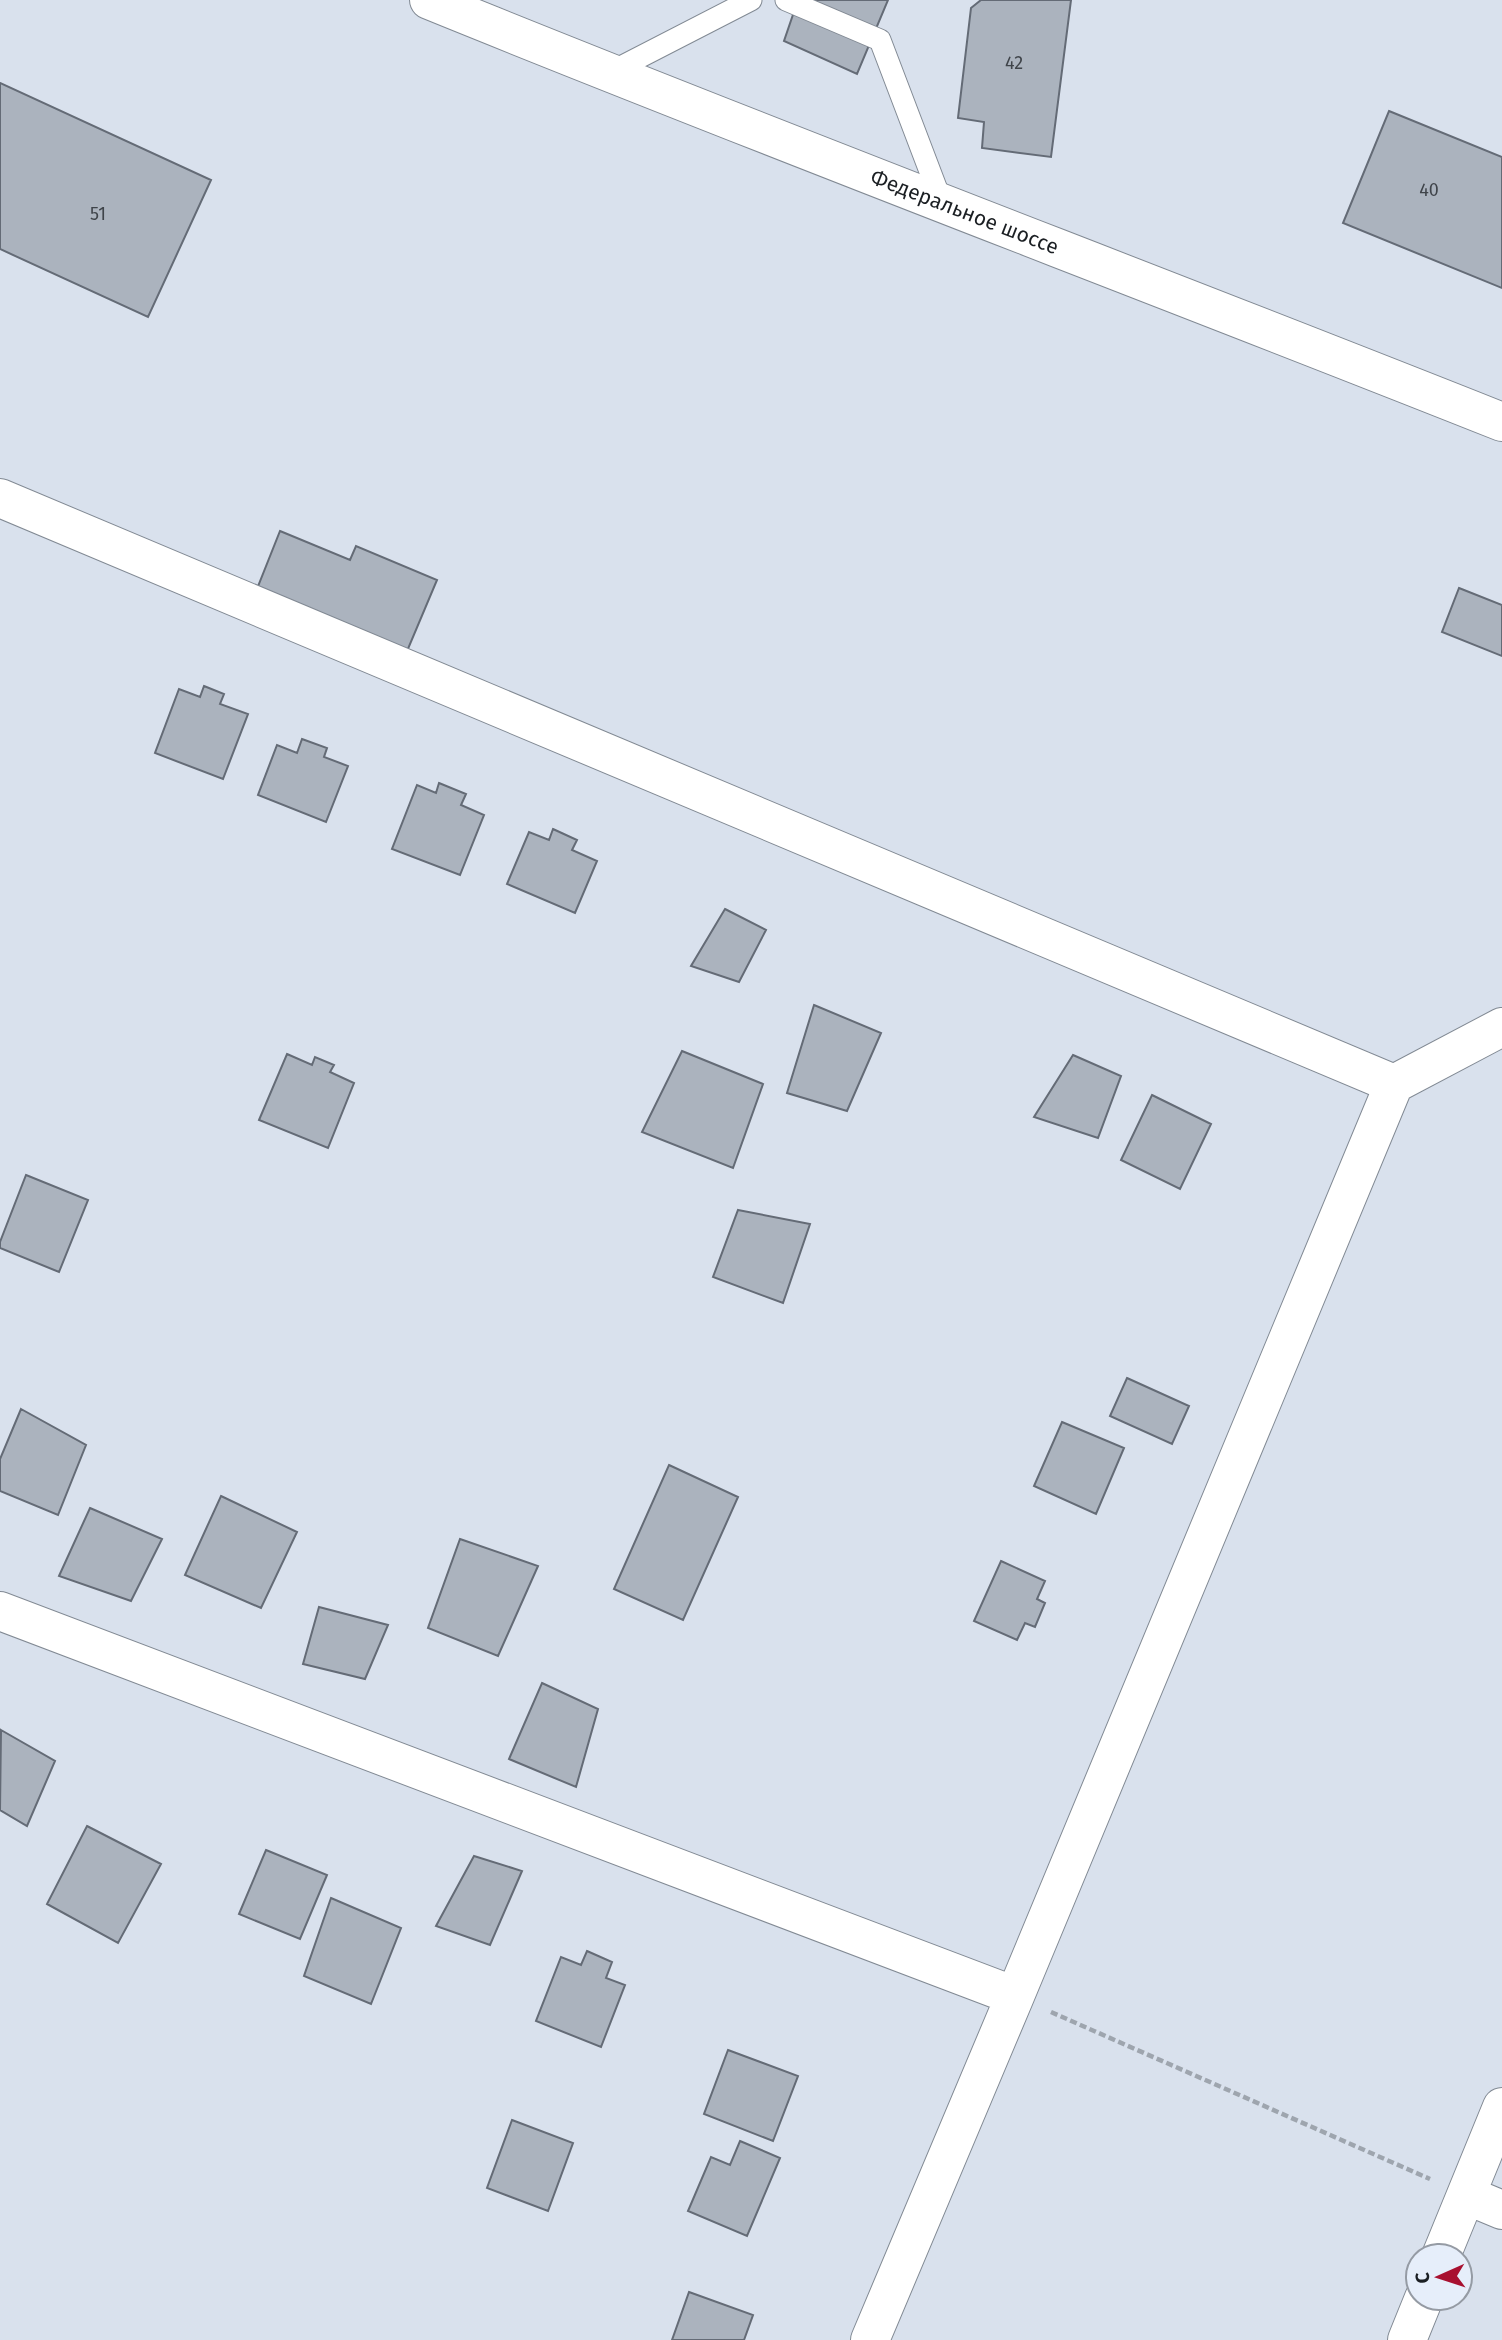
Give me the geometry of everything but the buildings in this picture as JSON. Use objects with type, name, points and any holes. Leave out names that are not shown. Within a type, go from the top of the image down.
[{"type":"main road","name":"Федеральное шоссе","points":[[429,0],[941,199],[1502,422]]},
{"type":"main road","name":"Федеральное шоссе","points":[[446,0],[612,71]]},
{"type":"main road","name":"Федеральное шоссе","points":[[941,199],[1104,257],[1502,415]]},
{"type":"main road","points":[[0,498],[1394,1084]]},
{"type":"main road","points":[[870,2340],[1394,1084],[1502,1027]]},
{"type":"main road","points":[[0,1611],[1015,1996]]},
{"type":"main road","points":[[1447,2242],[1502,2107]]},
{"type":"main road","points":[[1466,2195],[1502,2210]]},
{"type":"main road","points":[[1407,2340],[1418,2312]]},
{"type":"lane","points":[[612,71],[751,0]]},
{"type":"lane","points":[[786,0],[880,40],[941,199]]},
{"type":"path","points":[[1015,1996],[1466,2195]]}]
